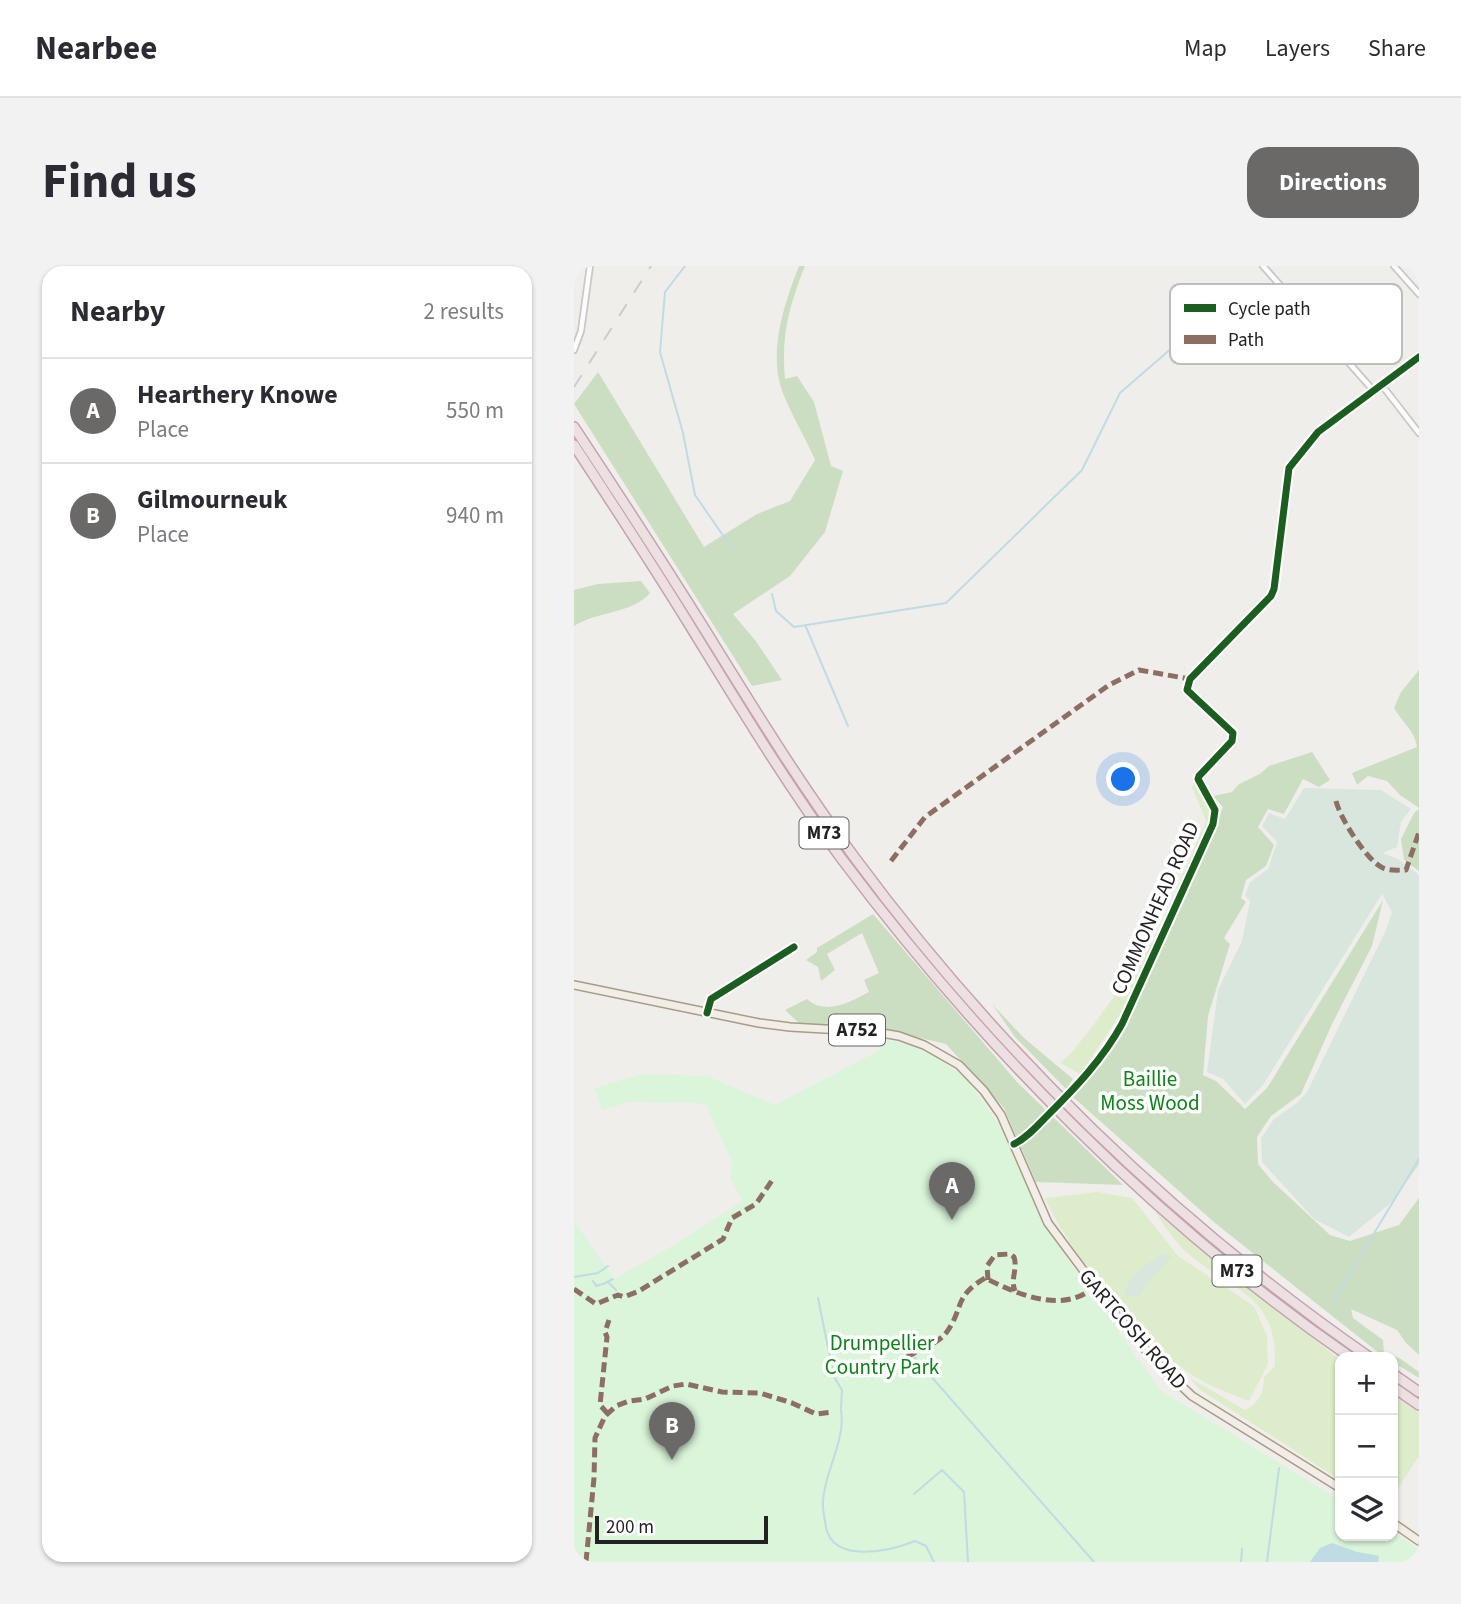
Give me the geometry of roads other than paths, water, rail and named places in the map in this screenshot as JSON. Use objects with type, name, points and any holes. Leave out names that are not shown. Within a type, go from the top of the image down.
[{"type":"highway","name":"M73","points":[[574,427],[643,531],[801,783],[854,858],[943,969],[1045,1082],[1138,1172],[1263,1278],[1362,1352]]},
{"type":"highway","name":"M73","points":[[574,445],[782,774],[841,857],[957,1001],[1055,1106],[1139,1187],[1253,1284],[1343,1352]]},
{"type":"highway","points":[[1398,1377],[1419,1392]]},
{"type":"highway","points":[[1398,1390],[1419,1405]]},
{"type":"main road","name":"A752","points":[[574,985],[790,1027],[876,1032],[907,1038],[959,1065],[978,1083],[995,1106],[1014,1144]]},
{"type":"main road","name":"GARTCOSH ROAD","points":[[1014,1144],[1048,1223],[1111,1308],[1154,1360],[1192,1396],[1335,1485]]},
{"type":"main road","points":[[1398,1526],[1419,1541]]},
{"type":"street","points":[[574,349],[580,331],[590,266]]},
{"type":"street","points":[[1263,266],[1279,284]]},
{"type":"street","points":[[1394,266],[1419,294]]},
{"type":"street","name":"COMMONHEAD ROAD","points":[[1014,1144],[1035,1128],[1082,1082],[1104,1055],[1122,1024],[1213,824],[1215,810],[1198,779],[1232,740],[1233,733],[1187,691],[1190,679],[1271,596],[1289,468],[1318,432],[1419,357]]},
{"type":"street","points":[[1350,364],[1373,390]]},
{"type":"street","points":[[1381,384],[1419,433]]},
{"type":"street","points":[[707,1013],[711,999],[794,947]]},
{"type":"water","points":[[1332,1543],[1379,1556],[1378,1562],[1310,1562],[1320,1548]]},
{"type":"waterway","points":[[685,266],[665,292],[660,352],[683,433],[695,495],[733,550]]},
{"type":"waterway","points":[[772,594],[776,611],[794,627],[946,603],[1082,470],[1120,393],[1170,350]]},
{"type":"waterway","points":[[806,627],[848,726]]},
{"type":"waterway","points":[[1333,1301],[1419,1159]]},
{"type":"waterway","points":[[574,1277],[598,1273],[608,1266]]},
{"type":"waterway","points":[[607,1282],[613,1279]]},
{"type":"waterway","points":[[593,1281],[596,1286],[606,1283]]},
{"type":"waterway","points":[[608,1282],[616,1290]]},
{"type":"waterway","points":[[818,1298],[834,1377],[842,1390],[841,1408]]},
{"type":"waterway","points":[[914,1357],[1094,1562]]},
{"type":"waterway","points":[[841,1410],[841,1433],[823,1501],[826,1528],[831,1539],[839,1546],[862,1552],[890,1549],[915,1541],[926,1546],[934,1562]]},
{"type":"waterway","points":[[1267,1562],[1279,1468]]},
{"type":"waterway","points":[[914,1494],[942,1470],[964,1492],[968,1562]]},
{"type":"waterway","points":[[1241,1562],[1242,1549]]},
{"type":"railway","points":[[574,387],[651,266]]},
{"type":"place","name":"Hearthery Knowe","points":[[952,1220]]},
{"type":"place","name":"Gilmourneuk","points":[[672,1460]]},
{"type":"park label","name":"Baillie Moss Wood","points":[[1150,1091]]},
{"type":"park label","name":"Drumpellier Country Park","points":[[882,1355]]}]
